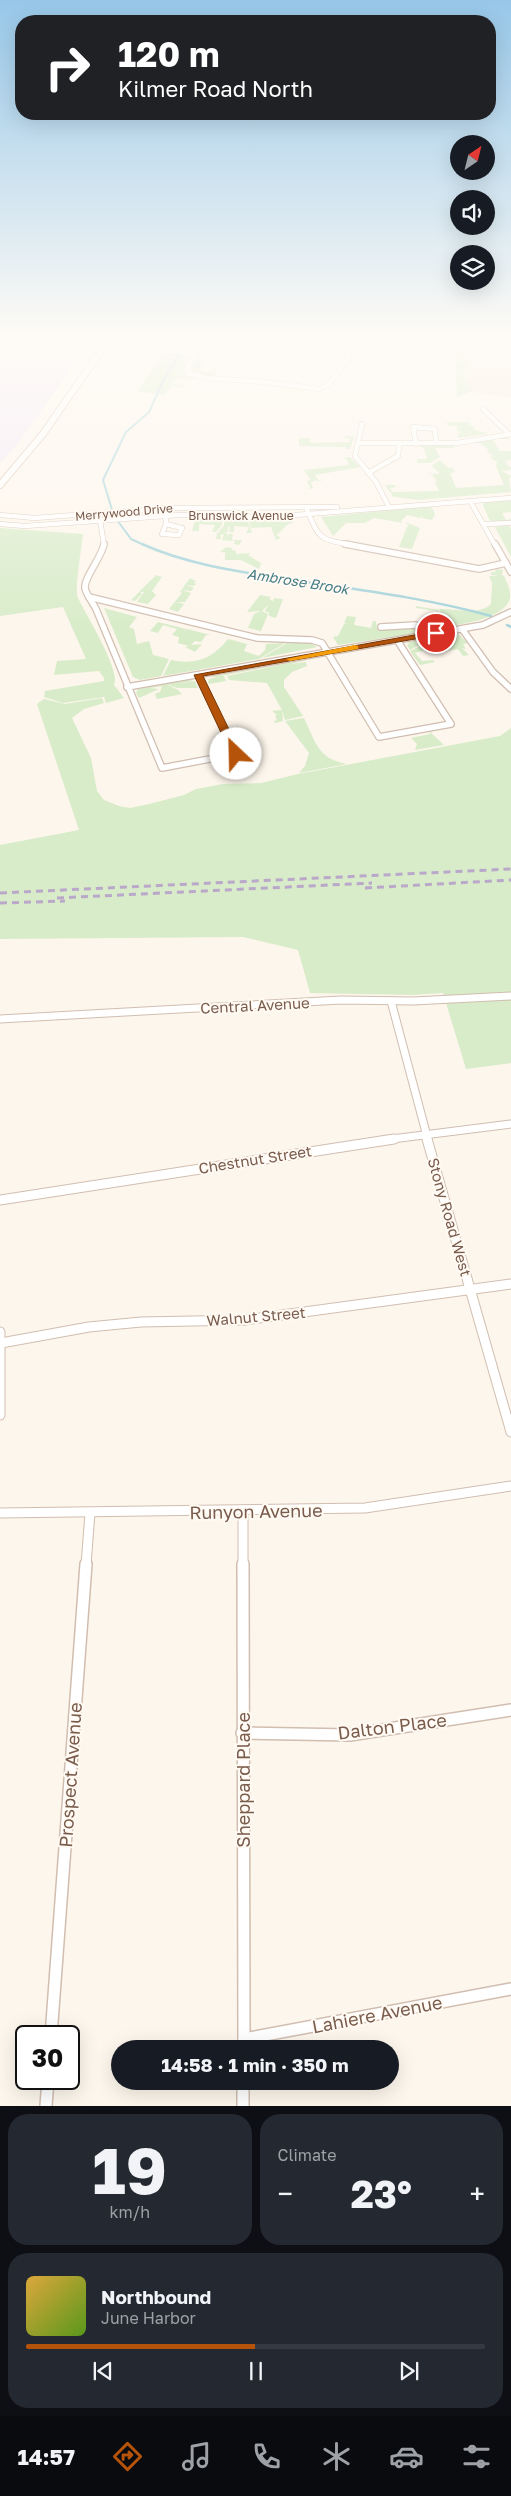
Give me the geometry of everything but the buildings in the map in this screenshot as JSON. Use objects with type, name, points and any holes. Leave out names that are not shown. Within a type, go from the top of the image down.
[{"type":"main road","points":[[0,484],[40,437]]},
{"type":"street","points":[[359,437],[355,456],[376,482],[389,507]]},
{"type":"street","points":[[415,437],[416,444]]},
{"type":"street","points":[[435,437],[436,443]]},
{"type":"street","points":[[358,443],[457,443],[487,437]]},
{"type":"street","points":[[368,473],[398,456],[398,444]]},
{"type":"street","name":"Brunswick Avenue","points":[[0,524],[25,526],[196,514],[270,517],[511,498]]},
{"type":"street","points":[[470,501],[511,572]]},
{"type":"street","name":"Merrywood Drive","points":[[0,515],[35,518],[166,508],[389,507]]},
{"type":"street","points":[[166,508],[166,524]]},
{"type":"street","points":[[307,508],[308,515],[317,533],[324,540],[479,569],[506,563]]},
{"type":"street","points":[[99,514],[104,544],[102,554],[86,582],[85,588],[162,768],[235,756],[236,753],[198,675]]},
{"type":"street","points":[[485,524],[511,522]]},
{"type":"street","points":[[89,597],[257,638],[318,642],[326,646],[379,737],[451,724],[397,640]]},
{"type":"street","points":[[127,687],[462,629],[492,622],[511,612]]},
{"type":"street","points":[[381,627],[416,625],[424,635]]},
{"type":"street","points":[[462,629],[493,672],[511,689]]},
{"type":"street","name":"Central Avenue","points":[[0,1019],[341,1000],[391,1001],[511,996]]},
{"type":"street","name":"Stony Road West","points":[[391,1001],[426,1134],[472,1289],[511,1432]]},
{"type":"street","name":"Chestnut Street","points":[[0,1200],[333,1146],[511,1124]]},
{"type":"street","name":"Walnut Street","points":[[1,1343],[89,1327],[141,1322],[246,1320],[511,1284]]},
{"type":"street","points":[[0,1332],[0,1414]]},
{"type":"street","name":"Runyon Avenue","points":[[0,1513],[365,1508],[511,1486]]},
{"type":"street","name":"Sheppard Place","points":[[243,1511],[244,2040]]},
{"type":"street","name":"Prospect Avenue","points":[[52,2025],[90,1513]]},
{"type":"street","name":"Dalton Place","points":[[242,1733],[350,1735],[511,1710]]},
{"type":"street","name":"Lahiere Avenue","points":[[263,2040],[511,1989]]},
{"type":"street","points":[[46,2106],[47,2090]]},
{"type":"street","points":[[243,2090],[243,2106]]},
{"type":"shaded area","points":[[0,437],[22,437],[17,445],[0,463]]},
{"type":"green space","points":[[354,437],[350,449],[346,449],[346,447],[299,446],[299,438],[310,438],[310,443],[349,442],[350,438],[345,438]]},
{"type":"green space","points":[[498,437],[510,439],[492,439],[500,451],[511,451],[511,460],[505,461],[511,467],[511,470],[502,471],[511,476],[509,479],[511,492],[418,500],[394,497],[385,485],[395,485],[396,487],[390,488],[392,492],[439,491],[435,481],[437,481],[432,475],[435,475],[427,473],[440,474],[432,466],[439,460],[449,468],[453,468],[455,472],[450,473],[456,488],[504,485],[495,464],[498,463],[490,457],[494,456],[486,451],[489,450],[480,443],[472,441]]},
{"type":"green space","points":[[453,445],[455,448],[435,448],[440,457],[430,463],[417,463],[417,459],[427,459],[424,448],[419,446]]},
{"type":"green space","points":[[350,457],[360,467],[315,475],[318,480],[325,480],[316,481],[313,478],[315,481],[311,482],[313,488],[308,489],[310,487],[307,481],[311,480],[304,470],[349,465],[347,460],[343,458]]},
{"type":"green space","points":[[511,500],[511,512],[502,513],[506,520],[502,521],[511,519],[511,521],[493,522],[490,521],[483,505],[484,503]]},
{"type":"green space","points":[[431,506],[435,514],[432,520],[422,518],[423,515],[420,518],[407,515],[401,521],[403,523],[374,518],[365,523],[346,523],[333,536],[321,517]]},
{"type":"green space","points":[[196,517],[223,518],[221,526],[216,532],[212,532],[215,525],[199,524],[199,531],[192,531]]},
{"type":"green space","points":[[224,518],[247,519],[252,533],[246,533],[249,527],[234,526],[234,532],[229,532],[230,527],[228,526],[228,531],[225,533],[228,534],[226,539],[229,534],[233,534],[232,540],[242,540],[239,545],[234,544],[235,541],[222,540],[224,534],[220,535],[221,539],[216,539],[217,533],[221,533],[218,532],[224,526]]},
{"type":"green space","points":[[248,519],[294,519],[294,522],[287,525],[276,536],[281,537],[273,542],[276,540],[271,527],[251,528]]},
{"type":"green space","points":[[405,522],[420,528],[412,549],[399,547],[409,526]]},
{"type":"green space","points":[[509,525],[511,529],[511,557],[495,527]]},
{"type":"green space","points":[[0,528],[83,534],[78,577],[78,598],[102,642],[113,668],[114,685],[124,698],[106,703],[104,697],[63,703],[44,697],[45,691],[104,681],[104,678],[99,671],[54,675],[57,661],[86,659],[63,607],[0,616]]},
{"type":"green space","points":[[226,547],[232,548],[232,550],[236,551],[236,554],[251,553],[248,555],[261,563],[259,569],[241,560],[225,560],[225,553],[230,553],[220,552]]},
{"type":"green space","points":[[496,569],[503,570],[502,575],[509,589],[510,598],[506,606],[488,617],[476,621],[430,629],[424,619],[435,617],[437,611],[416,608],[416,606],[439,610],[435,620],[441,612],[439,609],[473,611],[486,608],[491,604],[492,583],[489,576],[499,576],[491,575],[491,572],[495,572]]},
{"type":"green space","points":[[156,575],[162,577],[152,591],[156,595],[148,604],[137,602],[144,592],[140,592],[142,594],[135,601],[131,600]]},
{"type":"green space","points":[[190,578],[197,582],[193,582],[196,584],[194,586],[185,585]]},
{"type":"green space","points":[[185,585],[194,588],[191,591],[182,590],[191,593],[185,602],[177,602],[184,604],[178,612],[169,609],[182,593],[180,592]]},
{"type":"green space","points":[[260,595],[271,597],[269,599],[273,601],[274,598],[283,599],[276,618],[269,616],[269,613],[265,611],[268,605],[262,611],[268,614],[261,631],[248,628],[254,614],[261,611],[247,612]]},
{"type":"green space","points":[[104,608],[137,617],[129,627],[134,629],[137,644],[149,641],[153,655],[169,659],[161,676],[140,680],[133,677]]},
{"type":"green space","points":[[347,616],[356,617],[354,625],[371,628],[373,621],[376,621],[377,629],[413,628],[417,633],[338,645],[333,637],[338,636],[344,624],[347,624],[344,623]]},
{"type":"green space","points":[[158,622],[186,629],[184,632],[187,629],[211,635],[206,635],[201,642],[195,641],[191,645],[202,644],[195,652],[185,647],[189,646],[178,643],[179,637],[172,635],[177,629],[163,625],[158,633],[150,631]]},
{"type":"green space","points":[[458,634],[468,643],[463,644],[466,649],[462,648],[469,655],[463,656],[458,649],[443,652],[441,648],[429,650],[427,647],[429,644],[422,647],[426,650],[415,653],[422,661],[433,660],[435,662],[420,665],[410,651],[421,646],[418,642],[438,638],[415,642],[419,645],[410,650],[407,645],[409,642]]},
{"type":"green space","points":[[228,639],[247,644],[244,651],[259,656],[265,650],[266,644],[285,643],[259,659],[163,676],[171,660],[188,662],[203,659],[210,656]]},
{"type":"green space","points":[[287,643],[310,643],[317,647],[262,658]]},
{"type":"green space","points":[[307,660],[291,664],[306,662],[307,666],[292,672],[284,680],[284,687],[303,716],[285,720],[282,711],[283,721],[275,723],[274,721],[277,720],[275,716],[277,715],[272,711],[282,710],[267,683],[229,680],[227,676],[280,665],[220,676],[224,676],[226,681],[209,684],[208,682],[209,679],[217,677],[209,677]]},
{"type":"green space","points":[[189,680],[193,681],[178,684],[195,681],[198,688],[170,686],[182,694],[157,699],[155,694],[160,692],[162,686],[150,688],[159,689],[139,698],[136,693],[138,689]]},
{"type":"green space","points":[[102,698],[104,703],[84,709],[72,718],[91,758],[97,791],[104,800],[130,808],[184,795],[196,789],[223,784],[261,783],[298,774],[500,736],[511,728],[511,1063],[466,1069],[443,993],[412,995],[310,993],[298,950],[243,937],[0,939],[0,845],[79,830],[37,704],[44,699],[65,704]]},
{"type":"green space","points":[[304,718],[315,742],[324,754],[337,762],[347,764],[299,773],[305,766],[309,753],[285,721]]},
{"type":"green space","points":[[428,727],[433,728],[431,733],[444,745],[415,750],[417,744],[411,738],[430,734]]},
{"type":"waterway","name":"Ambrose Brook","points":[[113,513],[103,480],[123,437]]},
{"type":"waterway","name":"Ambrose Brook","points":[[117,520],[131,539],[144,545]]},
{"type":"waterway","name":"Ambrose Brook","points":[[142,544],[197,563],[216,567],[417,599],[491,616]]},
{"type":"waterway","name":"Ambrose Brook","points":[[507,625],[511,627]]},
{"type":"railway","points":[[0,893],[511,869]]},
{"type":"railway","points":[[365,888],[511,880]]},
{"type":"railway","points":[[57,898],[372,883]]},
{"type":"railway","points":[[0,903],[65,901]]},
{"type":"slow traffic","points":[[290,659],[355,648]]},
{"type":"route","points":[[236,754],[198,675],[436,633]]}]
